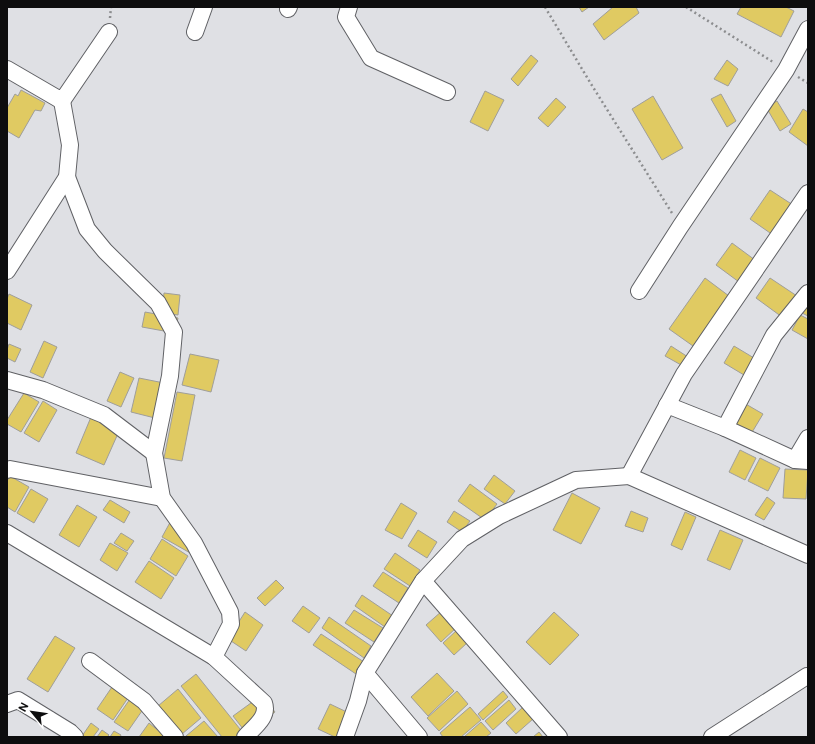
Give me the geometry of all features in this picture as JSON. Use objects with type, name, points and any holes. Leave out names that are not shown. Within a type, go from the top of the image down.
[{"type":"street","points":[[195,32],[204,7]]},
{"type":"street","points":[[348,7],[346,17],[371,58],[447,92]]},
{"type":"street","points":[[639,291],[680,227],[786,70],[808,29]]},
{"type":"street","points":[[110,32],[62,101],[70,145],[67,177],[87,229],[105,251],[158,303],[174,332],[170,376],[154,453],[162,498],[194,543],[230,612],[231,624],[214,657]]},
{"type":"street","points":[[7,69],[62,101]]},
{"type":"street","points":[[7,271],[67,177]]},
{"type":"street","points":[[629,476],[684,374],[808,192]]},
{"type":"street","points":[[725,428],[774,335],[808,293]]},
{"type":"street","points":[[7,380],[43,390],[104,415],[154,453]]},
{"type":"street","points":[[667,405],[802,460],[808,438]]},
{"type":"street","points":[[7,470],[162,498]]},
{"type":"street","points":[[345,737],[358,702],[365,673],[423,581],[462,538],[499,516],[576,480],[629,476],[808,555]]},
{"type":"street","points":[[7,533],[214,657],[264,702],[266,708],[263,718],[245,737]]},
{"type":"street","points":[[423,581],[558,737]]},
{"type":"street","points":[[90,661],[144,701],[175,737]]},
{"type":"street","points":[[365,673],[419,737]]},
{"type":"street","points":[[712,737],[807,676]]},
{"type":"street","points":[[7,704],[18,700],[70,735]]},
{"type":"path","points":[[545,7],[680,227]]},
{"type":"path","points":[[687,7],[808,83]]},
{"type":"building","points":[[579,7],[589,7],[582,12]]},
{"type":"building","points":[[613,7],[636,7],[639,13],[604,40],[593,24]]},
{"type":"building","points":[[741,7],[786,7],[794,11],[781,37],[737,14]]},
{"type":"building","points":[[531,55],[538,61],[518,86],[511,79]]},
{"type":"building","points":[[727,60],[738,69],[728,86],[714,79]]},
{"type":"building","points":[[21,90],[45,103],[41,111],[35,110],[19,138],[7,131],[7,108],[15,94],[18,96]]},
{"type":"building","points":[[485,91],[504,100],[488,131],[470,122]]},
{"type":"building","points":[[721,94],[736,121],[727,127],[711,99]]},
{"type":"building","points":[[653,96],[683,148],[662,160],[632,109]]},
{"type":"building","points":[[556,98],[566,107],[548,127],[538,118]]},
{"type":"building","points":[[777,101],[791,124],[780,131],[766,107]]},
{"type":"building","points":[[803,109],[808,112],[808,146],[789,132]]},
{"type":"building","points":[[770,190],[793,205],[773,235],[750,219]]},
{"type":"building","points":[[732,243],[755,260],[739,282],[716,265]]},
{"type":"building","points":[[705,278],[729,296],[693,346],[669,329]]},
{"type":"building","points":[[770,278],[797,296],[782,317],[756,298]]},
{"type":"building","points":[[164,293],[180,295],[178,315],[162,313]]},
{"type":"building","points":[[9,294],[32,305],[21,330],[7,323],[7,299]]},
{"type":"building","points":[[808,302],[808,316],[802,313]]},
{"type":"building","points":[[145,312],[178,318],[175,333],[142,327]]},
{"type":"building","points":[[800,315],[808,319],[808,339],[792,330]]},
{"type":"building","points":[[44,341],[57,347],[43,378],[30,372]]},
{"type":"building","points":[[9,344],[21,349],[15,362],[7,358]]},
{"type":"building","points":[[671,346],[688,357],[683,366],[665,356]]},
{"type":"building","points":[[734,346],[754,358],[744,375],[724,363]]},
{"type":"building","points":[[190,354],[219,360],[211,392],[182,385]]},
{"type":"building","points":[[120,372],[134,378],[121,407],[107,401]]},
{"type":"building","points":[[139,378],[164,383],[155,418],[131,412]]},
{"type":"building","points":[[177,392],[195,395],[182,461],[164,458]]},
{"type":"building","points":[[24,393],[39,402],[21,432],[7,424],[7,420]]},
{"type":"building","points":[[43,401],[57,410],[39,442],[24,433]]},
{"type":"building","points":[[744,403],[763,414],[751,434],[733,424]]},
{"type":"building","points":[[91,417],[120,429],[104,465],[76,453]]},
{"type":"building","points":[[740,450],[756,458],[745,480],[729,472]]},
{"type":"building","points":[[760,458],[780,468],[768,491],[748,481]]},
{"type":"building","points":[[785,469],[808,470],[806,499],[783,498]]},
{"type":"building","points":[[494,475],[515,491],[505,504],[484,489]]},
{"type":"building","points":[[10,476],[29,487],[15,512],[7,507],[7,481]]},
{"type":"building","points":[[470,484],[497,504],[485,520],[458,501]]},
{"type":"building","points":[[31,489],[48,499],[34,523],[17,513]]},
{"type":"building","points":[[572,493],[600,508],[581,544],[553,530]]},
{"type":"building","points":[[767,497],[775,503],[764,520],[755,515]]},
{"type":"building","points":[[110,500],[130,512],[124,523],[103,510]]},
{"type":"building","points":[[401,503],[417,513],[402,539],[385,530]]},
{"type":"building","points":[[77,505],[97,517],[79,547],[59,535]]},
{"type":"building","points":[[454,511],[470,521],[462,532],[447,522]]},
{"type":"building","points":[[631,511],[648,518],[643,532],[625,526]]},
{"type":"building","points":[[685,512],[696,517],[682,550],[671,545]]},
{"type":"building","points":[[173,517],[192,554],[162,537]]},
{"type":"building","points":[[418,530],[437,542],[427,558],[408,546]]},
{"type":"building","points":[[720,530],[743,540],[730,570],[707,560]]},
{"type":"building","points":[[121,533],[134,541],[127,551],[114,543]]},
{"type":"building","points":[[162,539],[188,556],[176,576],[150,559]]},
{"type":"building","points":[[110,543],[128,553],[117,571],[100,560]]},
{"type":"building","points":[[395,553],[420,570],[410,586],[384,569]]},
{"type":"building","points":[[149,561],[174,578],[161,599],[135,582]]},
{"type":"building","points":[[383,572],[408,588],[399,603],[373,586]]},
{"type":"building","points":[[276,580],[284,588],[265,606],[257,598]]},
{"type":"building","points":[[362,595],[393,616],[385,627],[355,606]]},
{"type":"building","points":[[303,606],[320,618],[309,633],[292,621]]},
{"type":"building","points":[[354,610],[383,628],[374,642],[345,623]]},
{"type":"building","points":[[442,611],[457,627],[441,642],[426,625]]},
{"type":"building","points":[[245,612],[263,625],[246,651],[228,639]]},
{"type":"building","points":[[554,612],[579,635],[550,665],[526,642]]},
{"type":"building","points":[[329,617],[371,646],[364,658],[322,628]]},
{"type":"building","points":[[456,631],[467,643],[454,655],[443,643]]},
{"type":"building","points":[[321,634],[364,662],[356,674],[313,645]]},
{"type":"building","points":[[55,636],[75,648],[48,692],[27,679]]},
{"type":"building","points":[[437,673],[454,691],[428,716],[411,697]]},
{"type":"building","points":[[196,674],[244,734],[240,737],[222,737],[181,686]]},
{"type":"building","points":[[114,684],[130,695],[113,720],[97,709]]},
{"type":"building","points":[[178,689],[201,718],[182,734],[158,706]]},
{"type":"building","points":[[457,691],[468,704],[439,731],[427,718]]},
{"type":"building","points":[[503,691],[508,697],[483,720],[478,714]]},
{"type":"building","points":[[262,695],[275,712],[247,734],[233,716]]},
{"type":"building","points":[[130,699],[144,708],[128,731],[114,722]]},
{"type":"building","points":[[509,700],[516,709],[493,730],[485,721]]},
{"type":"building","points":[[330,704],[351,714],[340,737],[335,737],[318,729]]},
{"type":"building","points":[[470,707],[481,720],[461,737],[443,737],[440,733]]},
{"type":"building","points":[[523,707],[533,719],[516,734],[506,723]]},
{"type":"building","points":[[204,721],[218,737],[186,736]]},
{"type":"building","points":[[481,722],[491,733],[486,737],[464,737]]},
{"type":"building","points":[[91,723],[99,729],[93,737],[83,737],[82,736]]},
{"type":"building","points":[[149,723],[166,737],[139,737]]},
{"type":"building","points":[[102,730],[109,735],[107,737],[97,737]]},
{"type":"building","points":[[114,731],[121,735],[120,737],[110,737]]},
{"type":"building","points":[[539,732],[543,737],[533,737]]}]
